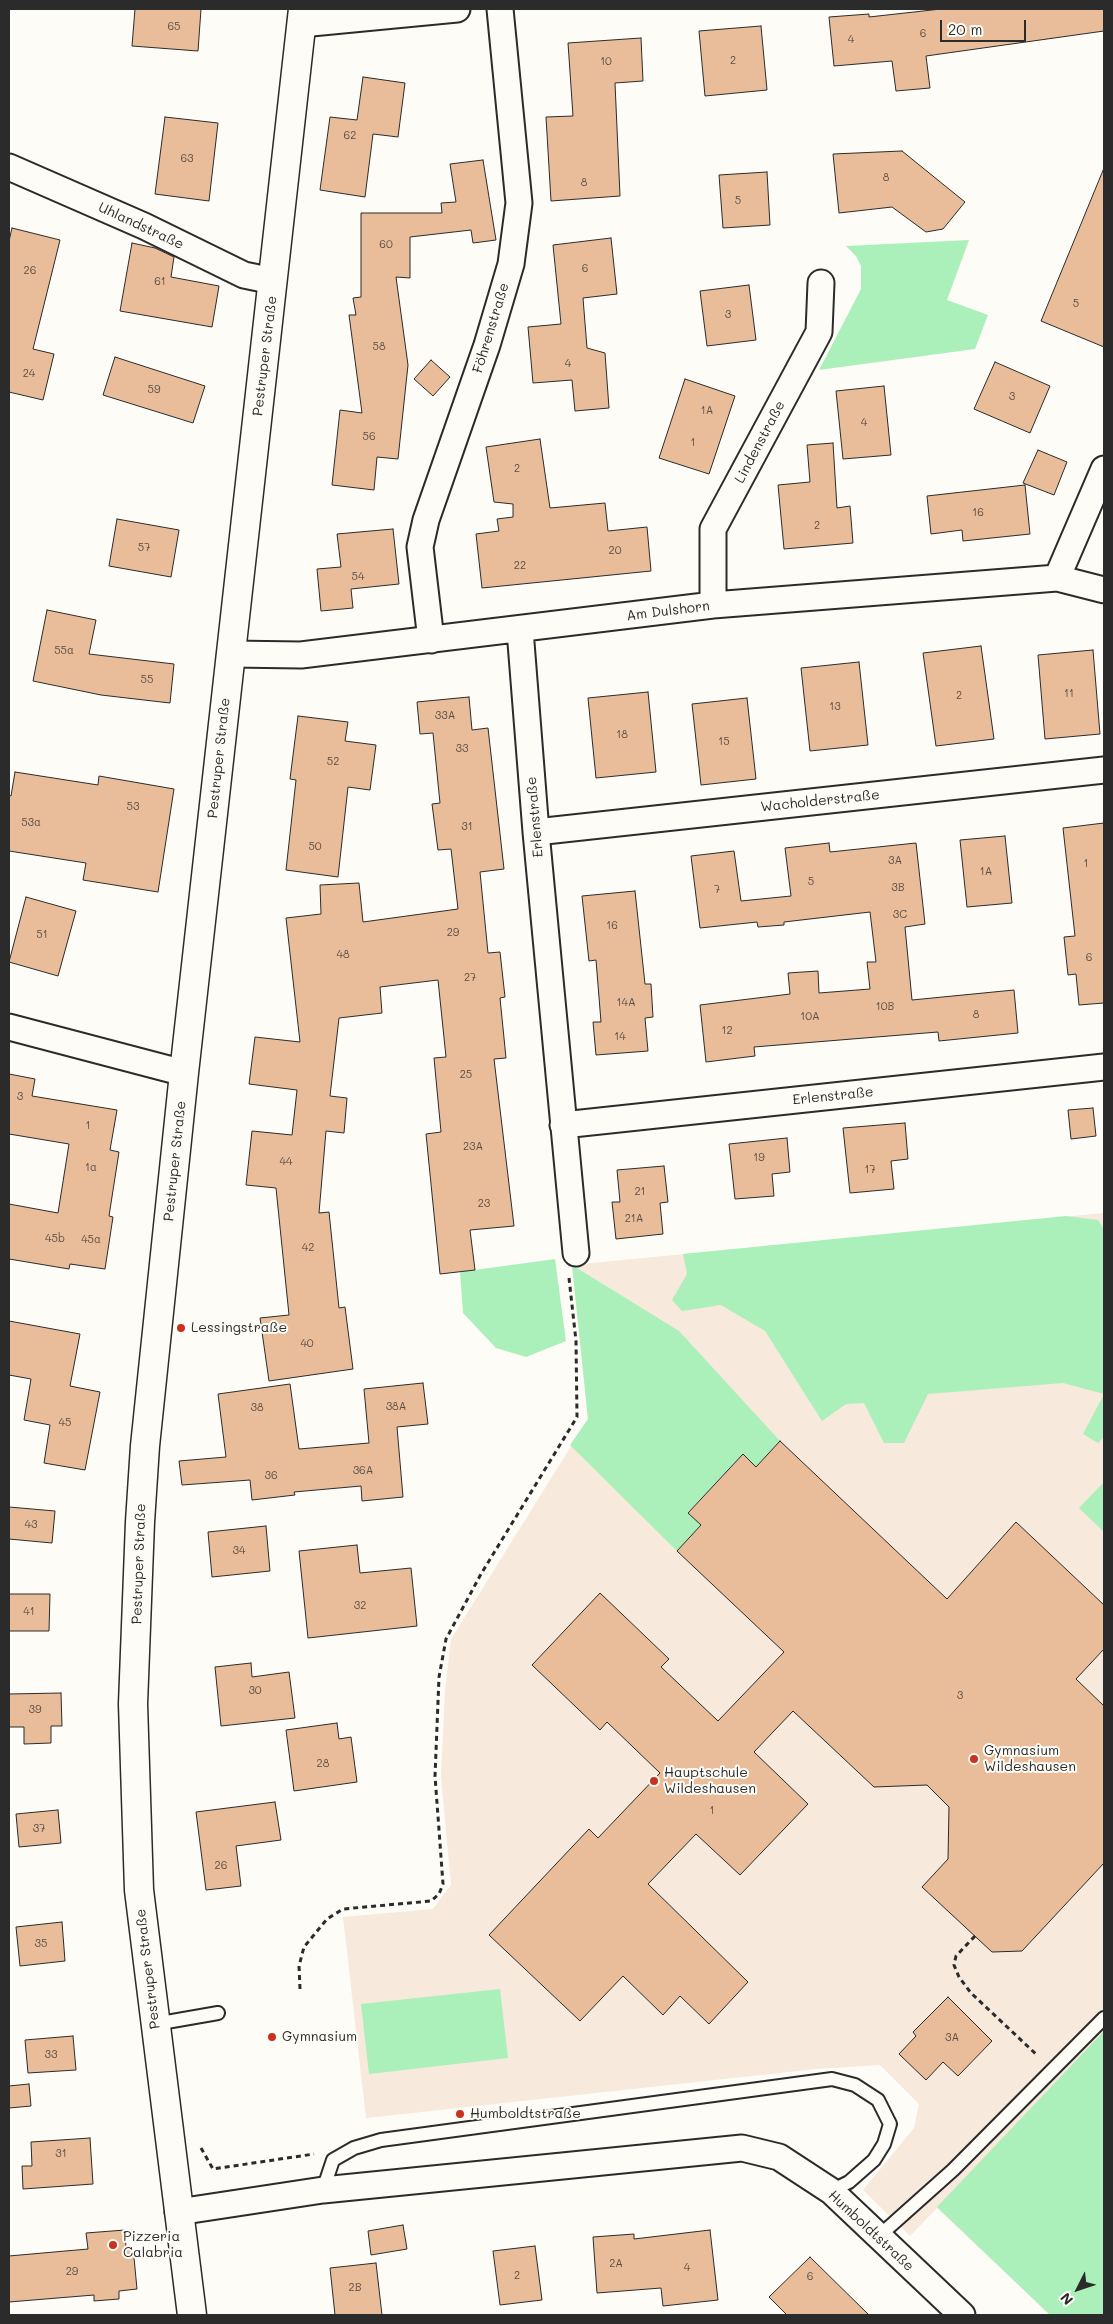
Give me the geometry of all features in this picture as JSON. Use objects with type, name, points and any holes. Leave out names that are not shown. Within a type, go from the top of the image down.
[{"type":"street","points":[[302,16],[457,9]]},
{"type":"street","name":"Föhrenstraße","points":[[431,640],[420,546],[426,520],[487,345],[511,264],[519,203],[500,9]]},
{"type":"street","name":"Pestruper Straße","points":[[192,2315],[169,2144],[140,1890],[133,1704],[140,1522],[145,1446],[184,1073],[274,281],[302,16]]},
{"type":"street","name":"Uhlandstraße","points":[[9,167],[144,226],[244,275],[274,281]]},
{"type":"street","name":"Lindenstraße","points":[[713,605],[713,529],[819,332],[821,283]]},
{"type":"street","points":[[1058,578],[1104,469]]},
{"type":"street","name":"Am Dulshorn","points":[[231,654],[301,655],[520,630],[713,605],[1058,578],[1104,590]]},
{"type":"street","name":"Erlenstraße","points":[[520,630],[536,832],[576,1253]]},
{"type":"street","name":"Wacholderstraße","points":[[536,832],[1104,770]]},
{"type":"street","points":[[9,1027],[184,1073]]},
{"type":"street","name":"Erlenstraße","points":[[563,1125],[1104,1067]]},
{"type":"street","name":"Humboldtstraße","points":[[178,2212],[323,2190],[742,2148],[778,2157],[831,2191],[962,2315]]},
{"type":"lane","points":[[155,2024],[218,2013]]},
{"type":"lane","points":[[878,2237],[953,2170],[1104,2018]]},
{"type":"lane","points":[[323,2190],[333,2160],[354,2148],[381,2140],[832,2079],[855,2085],[878,2100],[890,2124],[884,2144],[874,2160],[849,2182],[831,2191]]},
{"type":"path","points":[[300,1990],[299,1966],[304,1947],[327,1918],[343,1909],[431,1901],[439,1894],[443,1884],[435,1776],[439,1677],[446,1639],[481,1574],[577,1417],[576,1340],[567,1265],[576,1253]]},
{"type":"path","points":[[974,1936],[956,1956],[954,1966],[959,1977],[971,1993],[1053,2070]]},
{"type":"path","points":[[169,2144],[198,2142],[213,2169],[354,2148]]},
{"type":"shaded area","points":[[1104,1213],[1104,2315],[1050,2315],[937,2208],[910,2236],[863,2190],[914,2128],[919,2104],[880,2065],[816,2069],[366,2118],[343,1917],[433,1909],[451,1885],[441,1776],[445,1692],[451,1639],[588,1419],[572,1265]]},
{"type":"green space","points":[[969,240],[947,300],[988,315],[975,349],[819,370],[861,289],[861,266],[856,256],[846,246]]},
{"type":"green space","points":[[1066,1216],[1098,1220],[1104,1229],[1104,1394],[1063,1383],[928,1394],[904,1443],[884,1443],[864,1403],[846,1404],[822,1421],[765,1331],[721,1305],[682,1311],[672,1300],[687,1274],[683,1254]]},
{"type":"green space","points":[[555,1259],[566,1341],[526,1357],[496,1348],[463,1313],[460,1272]]},
{"type":"green space","points":[[572,1265],[679,1331],[780,1441],[756,1467],[743,1455],[688,1512],[701,1525],[677,1551],[570,1445],[588,1419]]},
{"type":"green space","points":[[1104,1394],[1104,1437],[1098,1443],[1083,1434]]},
{"type":"green space","points":[[1104,1482],[1104,1532],[1079,1508]]},
{"type":"green space","points":[[500,1989],[508,2058],[369,2074],[361,2004]]},
{"type":"green space","points":[[1104,2031],[1104,2315],[1050,2315],[937,2207]]},
{"type":"building","points":[[135,9],[201,9],[198,51],[132,46]]},
{"type":"building","points":[[941,9],[1104,9],[1104,31],[926,56],[930,88],[896,91],[892,61],[834,66],[829,17],[869,14],[869,17]]},
{"type":"building","points":[[761,26],[767,90],[705,96],[699,31]]},
{"type":"building","points":[[641,38],[643,81],[615,83],[620,196],[551,201],[546,117],[573,116],[568,43]]},
{"type":"building","points":[[363,77],[405,83],[398,137],[373,134],[365,197],[320,190],[330,117],[357,120]]},
{"type":"building","points":[[165,117],[218,123],[209,201],[155,194]]},
{"type":"building","points":[[902,151],[965,202],[943,229],[926,232],[892,207],[839,213],[833,154]]},
{"type":"building","points":[[483,160],[496,240],[473,243],[471,230],[410,237],[410,278],[396,277],[408,365],[398,459],[377,457],[374,490],[332,485],[340,410],[362,413],[349,315],[356,315],[353,298],[361,297],[361,213],[442,213],[441,203],[456,202],[450,164]]},
{"type":"building","points":[[1104,168],[1104,347],[1041,321]]},
{"type":"building","points":[[767,172],[770,225],[723,228],[719,175]]},
{"type":"building","points":[[12,228],[60,240],[33,349],[54,354],[43,400],[9,392],[9,241]]},
{"type":"building","points":[[611,238],[617,294],[583,298],[587,348],[605,353],[609,408],[575,411],[572,380],[533,383],[528,327],[561,324],[553,245]]},
{"type":"building","points":[[132,243],[155,248],[174,257],[171,277],[219,286],[212,327],[120,311]]},
{"type":"building","points":[[749,285],[756,340],[707,346],[700,291]]},
{"type":"building","points":[[115,357],[205,386],[193,423],[103,395]]},
{"type":"building","points":[[431,360],[450,377],[433,396],[414,379]]},
{"type":"building","points":[[995,362],[1050,386],[1030,433],[974,409]]},
{"type":"building","points":[[685,379],[735,396],[709,474],[659,458]]},
{"type":"building","points":[[884,386],[891,455],[843,459],[836,391]]},
{"type":"building","points":[[540,439],[550,508],[605,503],[608,531],[647,527],[651,571],[482,588],[476,534],[499,531],[497,519],[513,517],[513,504],[494,502],[486,447]]},
{"type":"building","points":[[833,443],[837,508],[850,506],[853,543],[784,549],[778,485],[810,482],[807,445]]},
{"type":"building","points":[[1038,450],[1067,462],[1054,495],[1023,483]]},
{"type":"building","points":[[1025,485],[1030,534],[963,541],[962,530],[931,534],[927,496]]},
{"type":"building","points":[[117,519],[179,530],[171,577],[109,566]]},
{"type":"building","points":[[393,529],[399,584],[351,589],[353,608],[321,611],[317,569],[341,567],[337,534]]},
{"type":"building","points":[[47,610],[96,620],[89,654],[174,664],[170,703],[101,695],[33,681]]},
{"type":"building","points":[[981,646],[994,739],[936,746],[923,653]]},
{"type":"building","points":[[1093,650],[1100,734],[1045,739],[1038,655]]},
{"type":"building","points":[[859,662],[868,745],[810,751],[801,668]]},
{"type":"building","points":[[648,692],[656,772],[596,778],[588,698]]},
{"type":"building","points":[[469,697],[472,730],[488,728],[504,869],[480,872],[488,953],[500,952],[505,997],[500,998],[506,1058],[494,1059],[514,1226],[470,1230],[475,1270],[440,1274],[426,1134],[441,1132],[434,1058],[446,1057],[438,980],[380,987],[382,1013],[339,1018],[330,1096],[347,1098],[344,1133],[326,1131],[319,1213],[329,1212],[339,1308],[345,1307],[353,1369],[269,1381],[260,1318],[289,1315],[276,1188],[246,1185],[252,1131],[292,1135],[297,1090],[249,1084],[255,1037],[300,1042],[286,918],[321,914],[320,885],[359,883],[363,922],[458,909],[451,849],[438,850],[432,804],[440,803],[433,733],[420,734],[417,702]]},
{"type":"building","points":[[747,698],[756,779],[701,785],[692,704]]},
{"type":"building","points":[[298,716],[348,722],[345,741],[376,745],[370,790],[348,787],[338,877],[286,870],[296,780],[290,779]]},
{"type":"building","points":[[15,772],[98,785],[99,776],[174,789],[158,892],[83,880],[86,863],[9,851],[9,795],[11,796]]},
{"type":"building","points":[[1104,823],[1104,1003],[1079,1005],[1076,974],[1068,975],[1064,937],[1075,936],[1063,828]]},
{"type":"building","points":[[1005,836],[1012,903],[967,907],[960,840]]},
{"type":"building","points":[[829,843],[830,852],[916,843],[925,924],[905,927],[912,1000],[1014,990],[1018,1033],[939,1041],[938,1032],[754,1047],[755,1056],[706,1062],[700,1005],[790,994],[788,973],[818,971],[819,993],[870,989],[867,962],[876,962],[870,912],[784,922],[784,925],[758,927],[757,922],[700,928],[691,856],[734,851],[741,901],[791,896],[785,848]]},
{"type":"building","points":[[635,891],[645,984],[651,984],[653,1017],[645,1018],[648,1051],[596,1055],[593,1022],[601,1022],[596,960],[589,961],[582,896]]},
{"type":"building","points":[[26,897],[76,911],[58,976],[9,962]]},
{"type":"building","points":[[9,1074],[35,1079],[32,1096],[117,1110],[110,1150],[119,1152],[109,1216],[113,1217],[105,1269],[70,1264],[69,1269],[9,1259],[9,1204],[58,1213],[69,1144],[9,1134]]},
{"type":"building","points":[[1093,1108],[1096,1136],[1071,1139],[1068,1110]]},
{"type":"building","points":[[905,1123],[908,1159],[891,1161],[894,1189],[850,1193],[843,1128]]},
{"type":"building","points":[[787,1138],[790,1172],[772,1174],[774,1196],[735,1199],[729,1144]]},
{"type":"building","points":[[664,1166],[668,1202],[660,1203],[663,1234],[616,1239],[612,1202],[620,1202],[617,1170]]},
{"type":"building","points":[[9,1321],[80,1334],[70,1386],[100,1392],[85,1470],[44,1463],[50,1425],[24,1420],[31,1379],[9,1375]]},
{"type":"building","points":[[423,1383],[428,1424],[397,1427],[403,1497],[362,1501],[361,1486],[294,1492],[295,1495],[252,1500],[250,1480],[182,1485],[179,1461],[226,1457],[218,1394],[290,1384],[299,1449],[369,1443],[364,1389]]},
{"type":"building","points":[[780,1441],[947,1599],[1016,1522],[1104,1605],[1104,1649],[1076,1679],[1104,1706],[1104,1863],[1022,1951],[992,1952],[922,1887],[948,1859],[949,1807],[927,1785],[874,1787],[793,1711],[754,1752],[808,1804],[740,1875],[696,1834],[648,1884],[748,1982],[709,2024],[680,1996],[663,2015],[623,1976],[580,2021],[489,1935],[589,1829],[598,1838],[660,1773],[607,1722],[600,1730],[532,1665],[600,1593],[669,1659],[661,1667],[718,1721],[784,1652],[677,1551],[701,1525],[688,1513],[743,1454],[756,1467]]},
{"type":"building","points":[[9,1507],[55,1511],[52,1543],[9,1539]]},
{"type":"building","points":[[266,1526],[270,1571],[212,1577],[208,1532]]},
{"type":"building","points":[[357,1545],[360,1573],[411,1568],[417,1626],[308,1638],[299,1551]]},
{"type":"building","points":[[9,1594],[50,1594],[49,1631],[9,1631]]},
{"type":"building","points":[[251,1663],[252,1677],[289,1672],[295,1718],[221,1726],[215,1667]]},
{"type":"building","points":[[61,1693],[62,1726],[51,1726],[51,1743],[24,1744],[24,1727],[9,1727],[9,1694]]},
{"type":"building","points":[[337,1723],[339,1739],[351,1737],[357,1782],[294,1791],[286,1730]]},
{"type":"building","points":[[275,1802],[281,1840],[236,1846],[241,1886],[206,1890],[196,1812]]},
{"type":"building","points":[[58,1810],[61,1843],[19,1847],[16,1814]]},
{"type":"building","points":[[62,1922],[65,1961],[20,1966],[16,1927]]},
{"type":"building","points":[[948,1997],[992,2041],[958,2076],[943,2062],[926,2080],[899,2054],[916,2036],[913,2032]]},
{"type":"building","points":[[73,2036],[76,2070],[28,2073],[25,2040]]},
{"type":"building","points":[[29,2084],[31,2106],[9,2108],[9,2086]]},
{"type":"building","points":[[90,2138],[93,2184],[23,2189],[22,2166],[32,2166],[31,2142]]},
{"type":"building","points":[[403,2225],[407,2249],[371,2255],[368,2231]]},
{"type":"building","points":[[125,2230],[126,2248],[133,2247],[137,2289],[119,2291],[119,2299],[94,2301],[94,2295],[9,2302],[9,2256],[88,2249],[86,2233]]},
{"type":"building","points":[[710,2230],[718,2300],[663,2306],[661,2288],[597,2293],[593,2237],[634,2234],[634,2239]]},
{"type":"building","points":[[535,2246],[542,2300],[500,2305],[493,2251]]},
{"type":"building","points":[[810,2257],[869,2315],[787,2315],[769,2297]]},
{"type":"building","points":[[376,2263],[382,2315],[335,2315],[330,2268]]},
{"type":"place","name":"Lessingstraße","points":[[181,1328]]},
{"type":"place","name":"Gymnasium Wildeshausen","points":[[974,1759]]},
{"type":"place","name":"Hauptschule Wildeshausen","points":[[654,1781]]},
{"type":"place","name":"Gymnasium","points":[[272,2037]]},
{"type":"place","name":"Humboldtstraße","points":[[460,2114]]},
{"type":"place","name":"Pizzeria Calabria","points":[[113,2245]]}]
